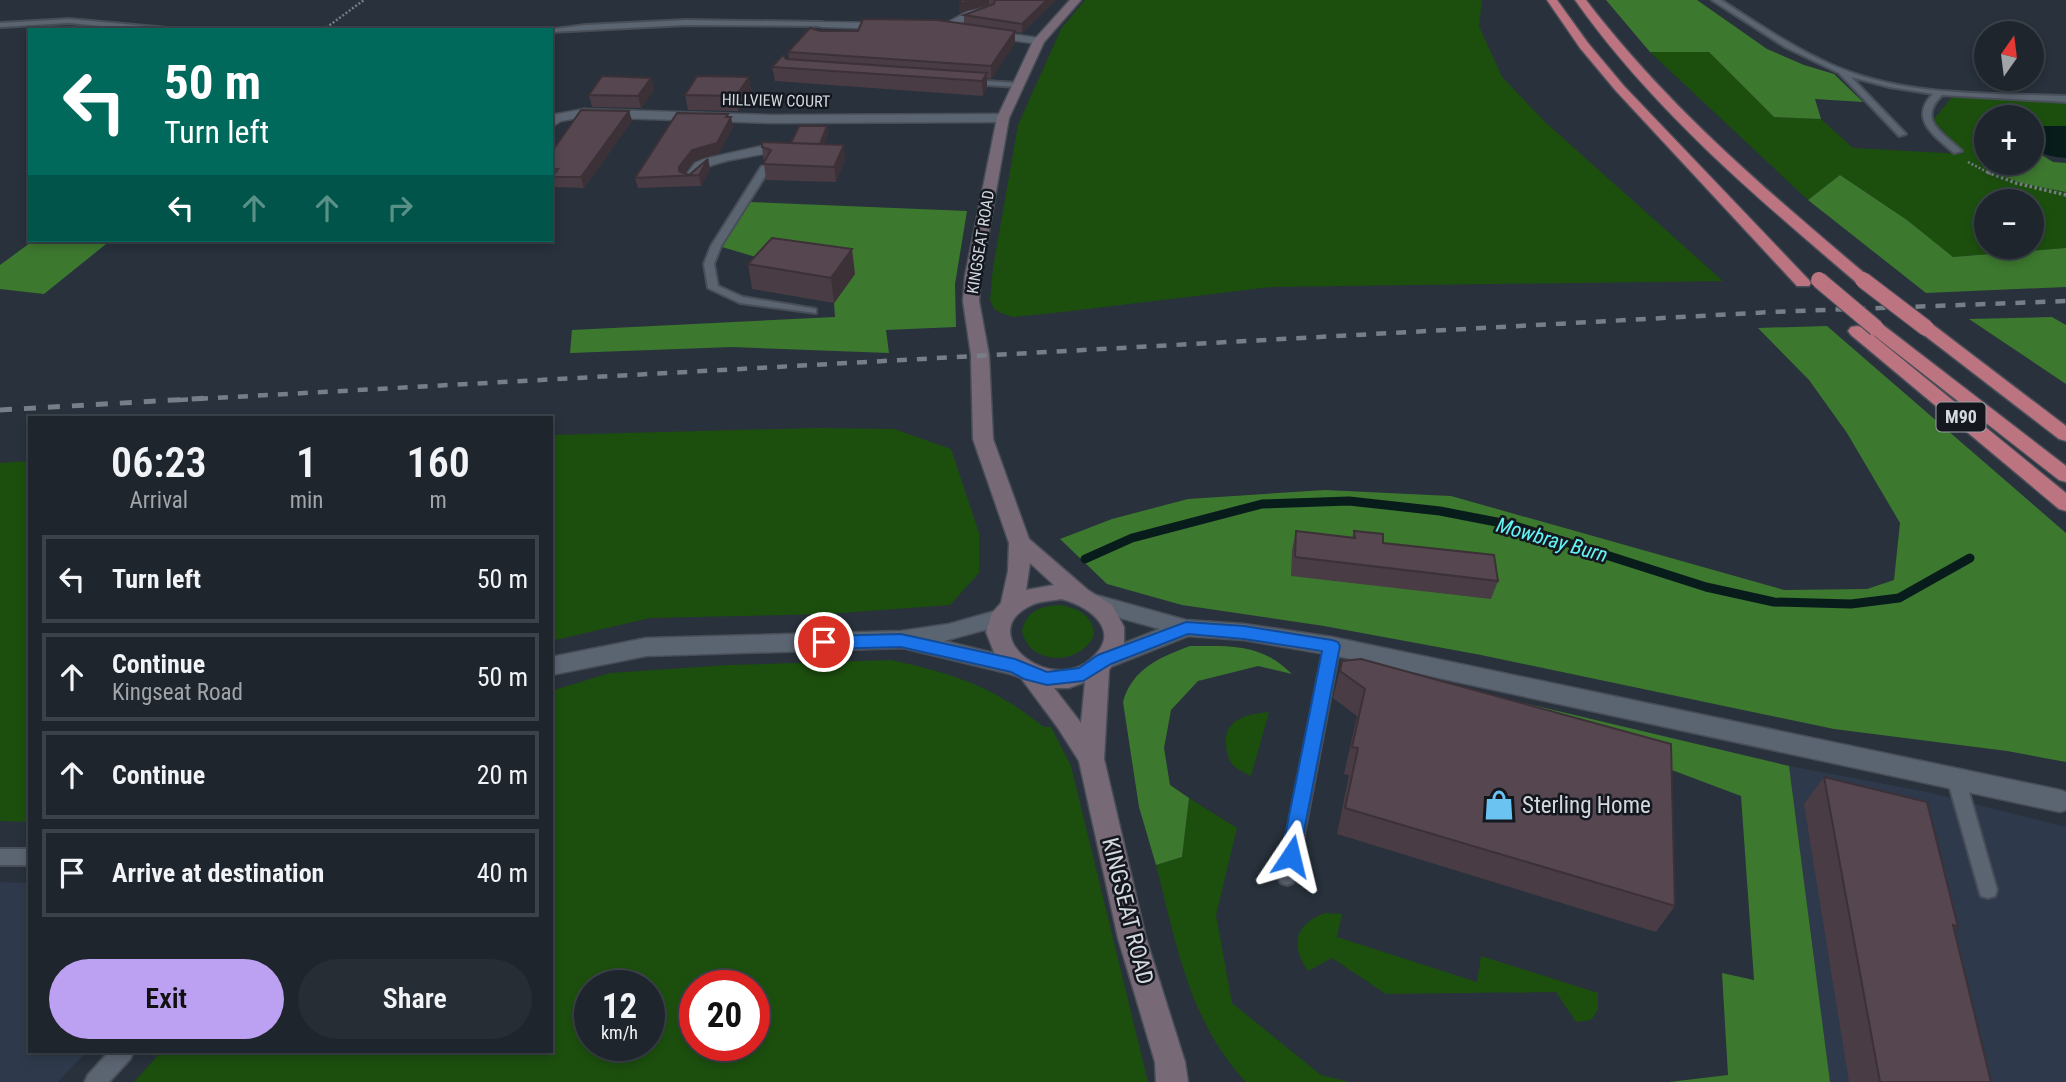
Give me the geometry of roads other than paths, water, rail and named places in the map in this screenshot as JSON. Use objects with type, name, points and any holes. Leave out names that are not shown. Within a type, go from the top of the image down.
[{"type":"highway","name":"M90","points":[[1552,0],[1587,50],[1719,199],[2066,504]]},
{"type":"highway","name":"M90","points":[[1580,0],[1607,38],[1668,106],[1763,195],[1868,281],[2066,435]]},
{"type":"highway","name":"M90","points":[[1929,327],[2066,418]]},
{"type":"highway","name":"M90","points":[[1866,330],[2066,476]]},
{"type":"street","name":"KINGSEAT ROAD","points":[[1076,0],[1039,41],[1003,118],[975,263],[971,302],[980,355],[983,439],[1020,543],[1019,572],[1007,611],[997,630],[998,643],[1004,656],[1023,670],[1067,721],[1091,759]]},
{"type":"street","points":[[944,28],[972,13],[988,10]]},
{"type":"street","points":[[830,27],[899,27]]},
{"type":"street","points":[[925,27],[1039,41]]},
{"type":"street","name":"HILLVIEW COURT","points":[[553,122],[558,118],[584,113],[773,119],[1003,118]]},
{"type":"street","points":[[766,167],[760,144],[773,119]]},
{"type":"street","points":[[691,180],[700,166],[709,162],[762,150]]},
{"type":"street","name":"KINGSEAT ROAD","points":[[1020,543],[1109,615],[1115,629],[1115,643],[1101,663],[1091,759],[1132,938],[1176,1075]]},
{"type":"street","points":[[553,666],[646,647],[901,640],[949,632],[1007,611],[1042,593],[1062,591],[1186,628],[1244,632],[1332,646],[2063,802]]},
{"type":"street","points":[[901,640],[1047,678],[1066,678],[1083,674],[1101,663],[1186,628]]},
{"type":"lane","points":[[1716,0],[1789,47],[1847,77],[1902,134]]},
{"type":"lane","points":[[0,24],[69,21],[146,28]]},
{"type":"lane","points":[[553,30],[682,24],[830,27]]},
{"type":"lane","points":[[1833,68],[1884,82],[1940,92],[2066,99]]},
{"type":"lane","points":[[964,82],[1018,85]]},
{"type":"lane","points":[[1940,92],[1929,102],[1927,122],[1957,151]]},
{"type":"lane","points":[[766,167],[716,246],[709,264],[713,288],[740,300],[812,311]]},
{"type":"lane","points":[[1287,877],[1332,646]]},
{"type":"lane","points":[[1956,778],[1988,890]]},
{"type":"lane","points":[[0,857],[28,857]]},
{"type":"lane","points":[[95,1082],[122,1053]]},
{"type":"waterway","name":"Mowbray Burn","points":[[1085,559],[1132,538],[1262,504],[1349,501],[1440,511],[1512,525],[1706,587],[1774,602],[1851,604],[1899,598],[1970,558]]},
{"type":"railway","points":[[178,400],[1772,312],[2066,301]]},
{"type":"railway","points":[[0,410],[209,398]]},
{"type":"place","name":"Sterling Home","points":[[1499,805]]}]
